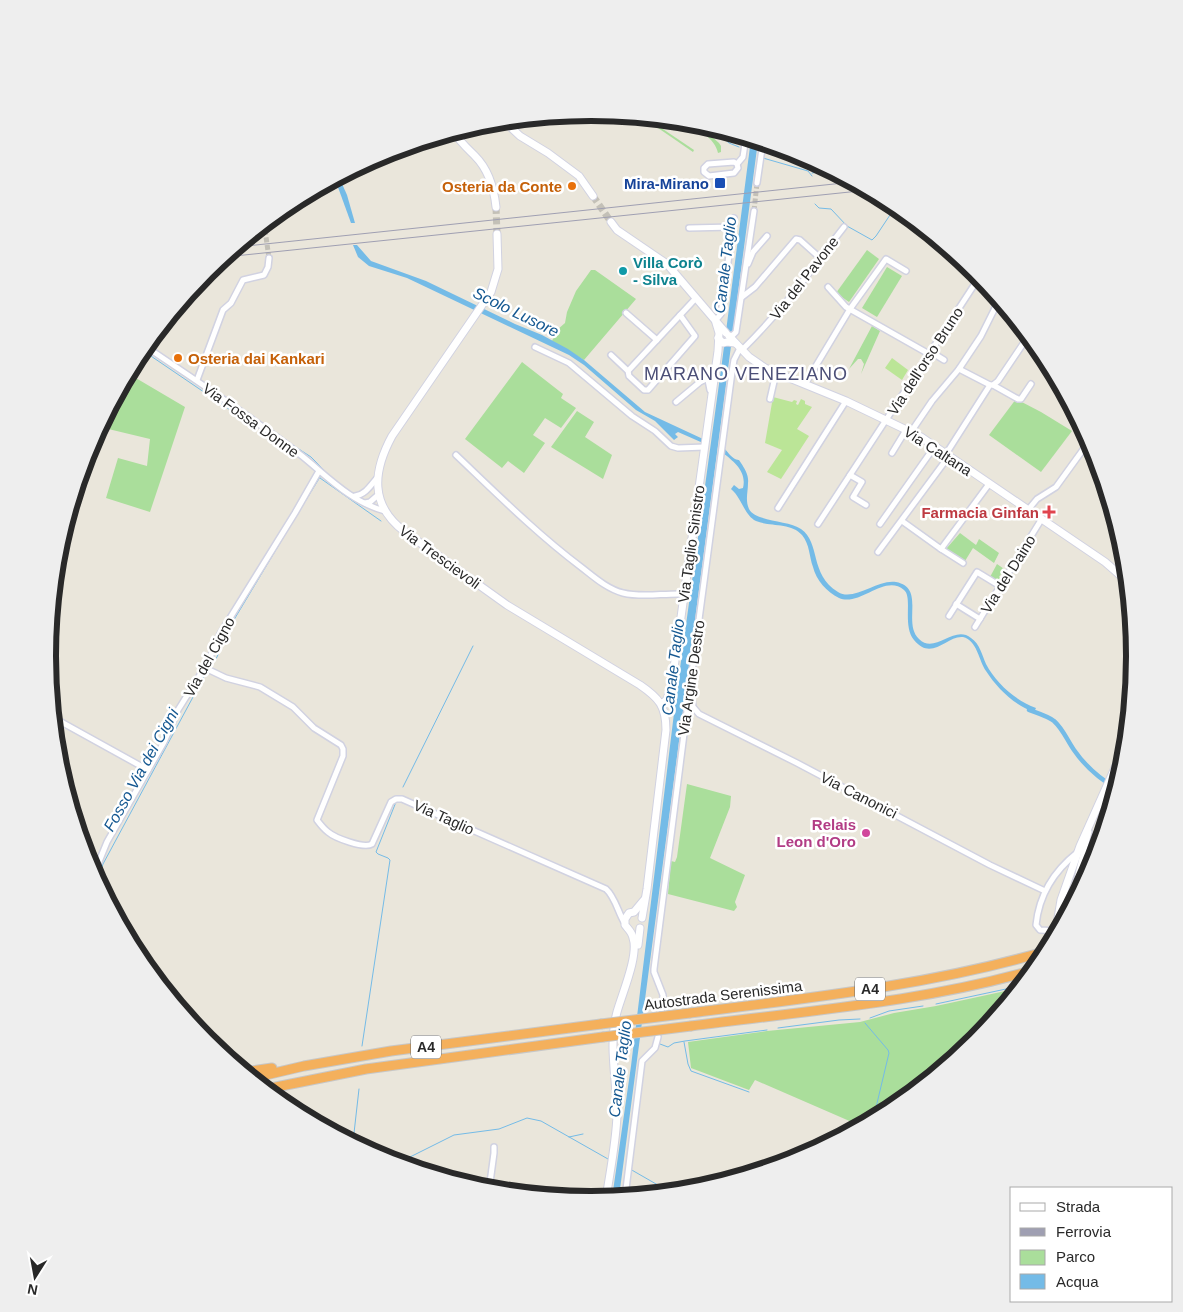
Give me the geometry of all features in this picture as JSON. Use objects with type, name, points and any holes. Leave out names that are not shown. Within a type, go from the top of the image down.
[{"type":"highway","name":"Autostrada Serenissima","points":[[260,1076],[304,1066],[391,1051],[690,1014],[910,983],[986,968],[1036,955]]},
{"type":"highway","name":"Autostrada Serenissima","points":[[275,1087],[418,1061],[880,1001],[949,990],[1023,973]]},
{"type":"highway","points":[[254,1071],[373,1052],[391,1051]]},
{"type":"highway","points":[[278,1090],[323,1077]]},
{"type":"main road","points":[[510,127],[520,136],[548,153],[579,176],[593,196]]},
{"type":"main road","points":[[458,138],[487,172],[493,189],[496,207]]},
{"type":"main road","points":[[611,222],[617,230],[667,264],[716,322],[724,339]]},
{"type":"main road","name":"Via Trescievoli","points":[[497,234],[498,269],[496,280],[485,301],[392,436],[381,458],[377,478],[378,495],[389,518],[398,527],[492,594],[640,685],[657,698],[661,704]]},
{"type":"main road","name":"Via Caltana","points":[[724,339],[739,347],[759,364],[776,373],[846,401],[909,431],[935,446],[1027,511],[1104,562],[1120,575]]},
{"type":"main road","name":"Via Taglio Sinistro","points":[[661,704],[667,700],[670,690],[712,392],[724,339]]},
{"type":"main road","points":[[607,1191],[617,1120],[612,1044],[614,1028],[636,954],[646,897],[666,730],[665,715],[661,704]]},
{"type":"main road","points":[[1059,916],[1061,900],[1078,852],[1114,771]]},
{"type":"main road","points":[[630,971],[634,943],[630,930],[624,922],[625,917],[646,897]]},
{"type":"main road","points":[[631,913],[639,914],[642,918]]},
{"type":"main road","points":[[630,930],[640,928]]},
{"type":"street","points":[[737,164],[743,157],[745,143]]},
{"type":"street","points":[[757,183],[762,148]]},
{"type":"street","points":[[731,162],[737,164],[738,170],[732,174],[709,176],[704,170],[705,166],[710,164],[731,162]]},
{"type":"street","points":[[724,339],[736,332],[754,211]]},
{"type":"street","points":[[716,322],[721,314],[734,218]]},
{"type":"street","points":[[689,228],[733,227]]},
{"type":"street","name":"Via del Pavone","points":[[739,347],[768,324],[796,292],[819,257],[844,227]]},
{"type":"street","points":[[746,266],[753,252],[767,236]]},
{"type":"street","points":[[742,297],[755,287],[796,239],[800,240],[819,257]]},
{"type":"street","points":[[197,380],[224,310],[231,303],[243,280],[264,275],[268,267],[269,258]]},
{"type":"street","points":[[805,384],[850,309],[886,259],[906,271]]},
{"type":"street","name":"Via dell'orso Bruno","points":[[818,524],[886,420],[888,414],[975,283]]},
{"type":"street","points":[[828,287],[850,309],[944,360]]},
{"type":"street","points":[[628,371],[696,298]]},
{"type":"street","points":[[892,452],[959,369],[981,336],[996,306]]},
{"type":"street","points":[[626,313],[657,340]]},
{"type":"street","points":[[611,355],[628,371],[629,376],[644,390],[648,390],[694,339],[695,334],[680,315]]},
{"type":"street","points":[[878,552],[902,521],[992,385],[1001,377],[1025,342]]},
{"type":"street","points":[[535,347],[568,363],[632,416],[655,431],[671,446],[678,448],[705,447]]},
{"type":"street","name":"Via Argine Destro","points":[[662,1008],[662,995],[654,969],[732,372],[739,347]]},
{"type":"street","name":"Via Fossa Donne","points":[[152,351],[197,380],[304,457],[340,488],[365,503],[385,511]]},
{"type":"street","points":[[959,369],[1018,399],[1021,398],[1031,384]]},
{"type":"street","points":[[770,399],[776,373]]},
{"type":"street","points":[[676,402],[706,379],[712,392]]},
{"type":"street","points":[[778,508],[846,401]]},
{"type":"street","points":[[880,524],[935,446]]},
{"type":"street","points":[[1027,511],[1036,499],[1056,487],[1085,448]]},
{"type":"street","points":[[456,455],[541,534],[601,582],[615,590],[630,594],[652,596],[684,594]]},
{"type":"street","name":"Via del Cigno","points":[[98,864],[108,842],[182,704],[205,668],[220,634],[319,471]]},
{"type":"street","points":[[850,475],[862,482],[853,497],[866,505]]},
{"type":"street","points":[[355,496],[359,496],[364,492],[377,478]]},
{"type":"street","points":[[941,549],[989,484]]},
{"type":"street","points":[[364,492],[378,495]]},
{"type":"street","points":[[365,503],[370,502],[378,495]]},
{"type":"street","name":"Via del Daino","points":[[975,627],[1041,520]]},
{"type":"street","points":[[902,521],[962,563]]},
{"type":"street","points":[[949,616],[977,572],[1000,586]]},
{"type":"street","points":[[956,604],[980,619]]},
{"type":"street","name":"Via Taglio","points":[[205,668],[226,678],[260,687],[293,707],[314,728],[341,745],[343,749],[342,756],[317,820],[329,833],[362,846],[369,846],[372,844],[391,802],[396,799],[402,799],[592,881],[610,892],[624,922]]},
{"type":"street","name":"Via Canonici","points":[[690,687],[693,707],[699,714],[797,763],[990,865],[1045,891]]},
{"type":"street","points":[[60,722],[148,770]]},
{"type":"street","points":[[1074,888],[1091,823]]},
{"type":"street","points":[[1052,929],[1043,931],[1037,928],[1038,915],[1045,891],[1064,864],[1078,852]]},
{"type":"street","name":"Via Taglio","points":[[616,906],[631,913]]},
{"type":"street","points":[[626,1190],[642,1061],[655,1048],[658,1037]]},
{"type":"street","points":[[490,1182],[494,1147]]},
{"type":"green space","points":[[653,124],[656,125],[694,150],[693,152]]},
{"type":"green space","points":[[703,133],[709,134],[719,143],[721,152],[718,153],[710,139]]},
{"type":"green space","points":[[867,250],[879,259],[849,302],[836,293]]},
{"type":"green space","points":[[887,267],[902,276],[877,317],[862,308]]},
{"type":"green space","points":[[591,270],[595,270],[636,299],[584,360],[552,341],[557,330],[565,323],[567,312],[576,291]]},
{"type":"green space","points":[[872,326],[880,331],[861,374],[864,364],[861,359],[858,359],[849,369]]},
{"type":"green space","points":[[892,358],[908,370],[902,380],[885,368]]},
{"type":"green space","points":[[522,362],[563,394],[561,398],[576,408],[561,428],[545,418],[533,435],[545,443],[524,473],[508,461],[502,468],[465,439]]},
{"type":"green space","points":[[135,377],[185,407],[150,512],[106,498],[118,458],[147,466],[150,439],[107,429]]},
{"type":"green space","points":[[773,397],[792,402],[794,400],[797,401],[796,404],[798,405],[801,399],[805,401],[805,404],[812,407],[797,429],[809,436],[781,479],[767,472],[782,450],[765,443]]},
{"type":"green space","points":[[1016,399],[1072,431],[1041,472],[989,435]]},
{"type":"green space","points":[[577,411],[594,422],[585,437],[612,455],[603,479],[551,447]]},
{"type":"green space","points":[[1087,453],[1090,461],[1084,457]]},
{"type":"green space","points":[[960,533],[976,545],[979,539],[999,553],[994,563],[973,548],[965,561],[946,549]]},
{"type":"green space","points":[[997,564],[1007,571],[1006,573],[1003,571],[999,577],[1002,579],[1000,583],[990,577]]},
{"type":"green space","points":[[687,784],[731,796],[730,807],[710,858],[745,875],[735,902],[737,907],[734,911],[668,894],[671,861],[675,862],[677,857]]},
{"type":"green space","points":[[1009,990],[970,1034],[917,1081],[854,1123],[755,1080],[749,1090],[691,1068],[688,1042],[767,1031],[860,1022],[894,1013]]},
{"type":"water","points":[[750,145],[757,147],[620,1190],[613,1190],[631,1066],[675,705]]},
{"type":"water","points":[[342,183],[355,223],[351,223],[337,185]]},
{"type":"water","points":[[353,245],[357,245],[371,261],[426,281],[568,349],[584,360],[645,412],[703,439],[703,443],[678,432],[675,434],[678,437],[674,440],[655,421],[636,410],[584,365],[569,355],[407,278],[369,266],[358,257]]},
{"type":"water","points":[[724,448],[739,461],[746,473],[749,509],[765,519],[801,529],[811,542],[819,568],[829,585],[844,594],[851,594],[889,582],[896,582],[905,586],[910,591],[912,598],[912,624],[914,632],[919,639],[931,644],[958,634],[971,638],[979,646],[986,664],[995,678],[1014,696],[1036,708],[1034,712],[1013,700],[995,684],[986,671],[975,646],[968,639],[957,637],[939,646],[927,649],[914,640],[910,634],[908,599],[904,590],[897,586],[889,585],[847,600],[839,598],[830,592],[814,572],[808,547],[802,535],[786,526],[756,521],[749,515],[731,489],[734,485],[739,489],[743,488],[744,482],[739,467],[722,452]]},
{"type":"waterway","points":[[722,137],[729,143],[739,147]]},
{"type":"waterway","points":[[763,158],[808,171],[812,176]]},
{"type":"waterway","points":[[812,173],[819,172]]},
{"type":"waterway","points":[[815,204],[819,208],[831,209],[847,226],[872,240],[891,213]]},
{"type":"waterway","points":[[149,355],[251,424]]},
{"type":"waterway","name":"Fosso Via dei Cigni","points":[[279,436],[311,457],[324,470],[323,472]]},
{"type":"waterway","name":"Fosso Via dei Cigni","points":[[298,513],[320,477]]},
{"type":"waterway","points":[[320,478],[381,521]]},
{"type":"waterway","name":"Fosso Via dei Cigni","points":[[210,667],[217,657],[229,628],[295,518]]},
{"type":"waterway","points":[[403,787],[473,646]]},
{"type":"waterway","name":"Fosso Via dei Cigni","points":[[101,870],[206,673]]},
{"type":"waterway","name":"Scolo Lusore","points":[[1029,710],[1054,721],[1088,767],[1111,785]]},
{"type":"waterway","points":[[362,1046],[390,860],[376,852],[396,802]]},
{"type":"waterway","points":[[936,1004],[1006,989]]},
{"type":"waterway","points":[[870,1018],[889,1011],[923,1006]]},
{"type":"waterway","points":[[778,1028],[860,1019]]},
{"type":"waterway","points":[[865,1023],[889,1053],[875,1110]]},
{"type":"waterway","points":[[660,1044],[668,1047],[674,1043],[685,1041],[767,1030]]},
{"type":"waterway","points":[[684,1042],[691,1071],[749,1092]]},
{"type":"waterway","points":[[354,1135],[359,1089]]},
{"type":"waterway","points":[[407,1158],[454,1135],[499,1129],[527,1118],[541,1121],[608,1159]]},
{"type":"waterway","points":[[569,1137],[583,1134]]},
{"type":"waterway","points":[[630,1169],[661,1187]]},
{"type":"tunnel","points":[[754,211],[757,183]]},
{"type":"tunnel","points":[[593,196],[611,222]]},
{"type":"tunnel","points":[[496,207],[497,234]]},
{"type":"tunnel","points":[[265,232],[269,258]]},
{"type":"railway","points":[[249,246],[842,183]]},
{"type":"railway","points":[[237,256],[857,191]]},
{"type":"place","name":"Mira-Mirano","points":[[720,183]]},
{"type":"place","name":"Osteria da Conte","points":[[572,186]]},
{"type":"place","name":"Villa Corò - Silva","points":[[623,271]]},
{"type":"place","name":"Osteria dai Kankari","points":[[178,358]]},
{"type":"place","name":"Farmacia Ginfan","points":[[1049,512]]},
{"type":"place","name":"Relais Leon d'Oro","points":[[866,833]]},
{"type":"district","name":"MARANO VENEZIANO","points":[[746,374]]},
{"type":"water label","name":"Canale Taglio","points":[[725,265]]},
{"type":"water label","name":"Canale Taglio","points":[[673,667]]},
{"type":"water label","name":"Canale Taglio","points":[[620,1069]]}]
